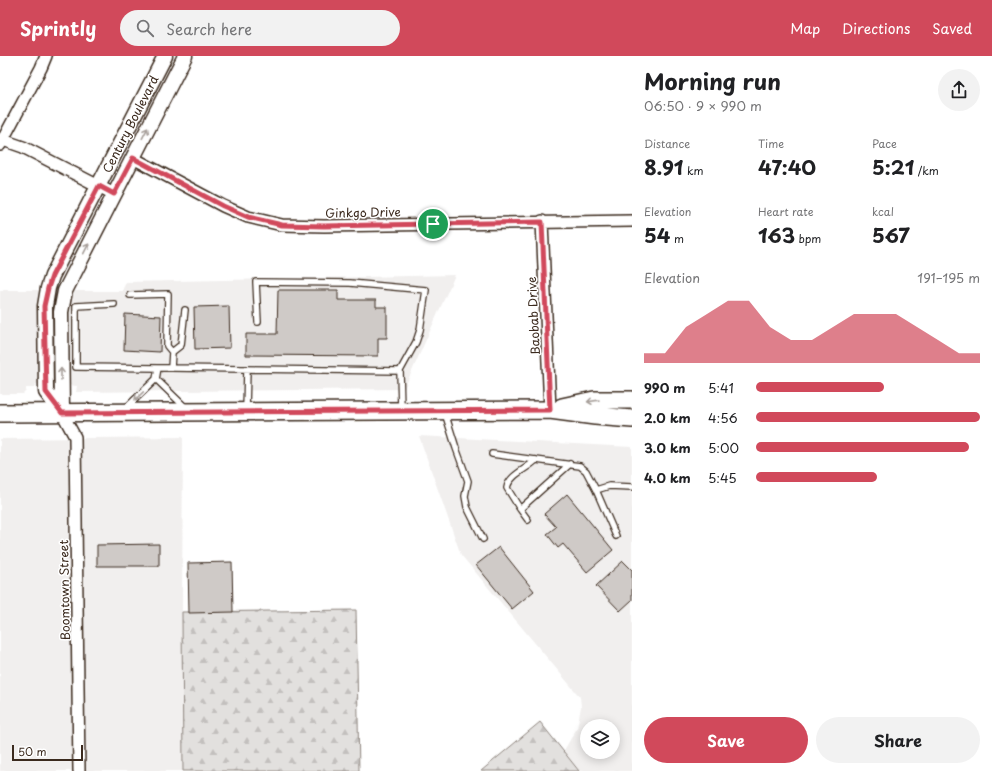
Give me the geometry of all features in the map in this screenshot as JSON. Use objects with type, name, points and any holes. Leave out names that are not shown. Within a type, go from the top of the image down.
[{"type":"main road","points":[[550,410],[594,400],[632,400]]},
{"type":"main road","points":[[0,413],[550,410],[632,419]]},
{"type":"street","points":[[46,56],[1,142],[23,147],[114,194]]},
{"type":"street","name":"Century Boulevard","points":[[62,413],[46,392],[44,306],[48,288],[52,276],[165,56]]},
{"type":"street","name":"Century Boulevard","points":[[62,413],[62,305],[67,286],[185,56]]},
{"type":"street","name":"Ginkgo Drive","points":[[133,158],[223,206],[248,217],[282,225],[324,226],[632,221]]},
{"type":"street","name":"Baobab Drive","points":[[542,222],[550,410]]},
{"type":"street","name":"Boomtown Street","points":[[62,413],[75,437],[79,771]]},
{"type":"lane","points":[[258,322],[256,282],[350,283],[426,290],[420,330],[416,342],[400,371],[401,411]]},
{"type":"lane","points":[[130,295],[168,294],[167,346],[172,352],[171,368]]},
{"type":"lane","points":[[62,305],[76,306],[114,304]]},
{"type":"lane","points":[[76,306],[76,367],[400,371]]},
{"type":"lane","points":[[172,352],[181,345],[184,310]]},
{"type":"lane","points":[[121,412],[156,379],[158,368]]},
{"type":"lane","points":[[246,412],[247,369]]},
{"type":"lane","points":[[156,379],[190,412]]},
{"type":"lane","points":[[444,411],[468,481],[465,496],[467,507],[483,539]]},
{"type":"lane","points":[[492,454],[580,466],[586,471],[596,490],[616,536]]},
{"type":"lane","points":[[528,520],[507,488],[507,484],[510,479],[536,460]]},
{"type":"lane","points":[[520,509],[570,464]]},
{"type":"lane","points":[[596,490],[609,486],[632,487]]},
{"type":"shaded area","points":[[455,275],[404,389],[76,392],[77,386],[68,385],[66,310],[71,291],[122,291],[126,282]]},
{"type":"shaded area","points":[[0,290],[41,290],[37,323],[38,384],[36,384],[33,388],[26,388],[26,391],[23,394],[0,394]]},
{"type":"shaded area","points":[[419,436],[632,447],[632,771],[579,771],[563,752],[577,728],[581,707],[580,697],[461,555]]},
{"type":"shaded area","points":[[183,437],[183,771],[0,771],[0,439]]},
{"type":"green space","points":[[356,610],[359,771],[183,771],[182,612]]},
{"type":"green space","points":[[540,722],[579,771],[481,771]]},
{"type":"building","points":[[278,290],[338,290],[338,300],[376,300],[376,307],[387,307],[387,338],[378,338],[378,356],[246,355],[246,334],[277,334]]},
{"type":"building","points":[[229,306],[230,348],[195,349],[194,307]]},
{"type":"building","points":[[125,314],[161,316],[160,352],[124,350]]},
{"type":"building","points":[[567,494],[613,550],[587,572],[563,544],[558,548],[547,534],[556,527],[544,514]]},
{"type":"building","points":[[159,544],[159,566],[97,566],[97,545]]},
{"type":"building","points":[[499,547],[534,591],[512,609],[476,565]]},
{"type":"building","points":[[623,561],[632,570],[632,600],[620,611],[596,586]]},
{"type":"building","points":[[232,562],[233,612],[189,613],[188,563]]},
{"type":"route","points":[[133,158],[223,206],[248,217],[282,225],[324,226],[433,224],[542,222],[550,410],[62,413],[46,392],[44,306],[52,276],[99,186],[114,194],[133,158]]}]
